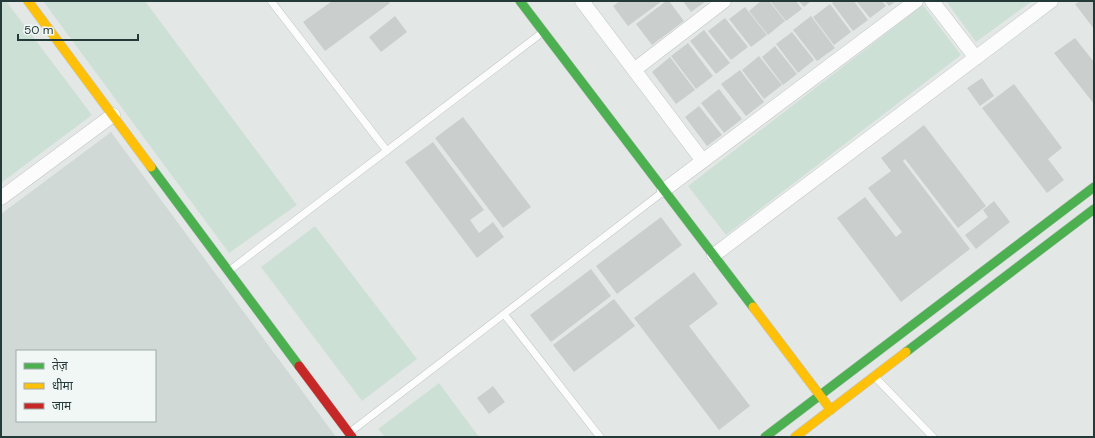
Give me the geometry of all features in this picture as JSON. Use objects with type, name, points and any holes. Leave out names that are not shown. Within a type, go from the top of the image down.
[{"type":"street","points":[[28,1],[350,435]]},
{"type":"street","points":[[520,1],[831,410]]},
{"type":"street","points":[[582,1],[704,161]]},
{"type":"street","points":[[634,70],[724,1]]},
{"type":"street","points":[[664,190],[916,1]]},
{"type":"street","points":[[932,1],[976,58]]},
{"type":"street","points":[[714,255],[1052,1]]},
{"type":"street","points":[[1,198],[113,115]]},
{"type":"street","points":[[764,437],[776,434],[820,395],[1094,187]]},
{"type":"street","points":[[795,437],[1094,209]]},
{"type":"lane","points":[[271,1],[387,151]]},
{"type":"lane","points":[[228,271],[544,32]]},
{"type":"lane","points":[[350,435],[664,190]]},
{"type":"lane","points":[[504,314],[600,437]]},
{"type":"lane","points":[[875,376],[933,437]]},
{"type":"shaded area","points":[[111,132],[336,437],[1,437],[1,214]]},
{"type":"green space","points":[[1,1],[6,1],[92,115],[1,183]]},
{"type":"green space","points":[[43,1],[145,1],[297,205],[229,253]]},
{"type":"green space","points":[[946,1],[1032,1],[976,42]]},
{"type":"green space","points":[[923,5],[961,55],[726,235],[688,186]]},
{"type":"green space","points":[[315,226],[417,359],[362,401],[261,267]]},
{"type":"green space","points":[[439,383],[479,437],[385,437],[378,429]]},
{"type":"building","points":[[332,1],[388,1],[390,3],[325,51],[303,22]]},
{"type":"building","points":[[620,1],[662,1],[628,26],[613,6]]},
{"type":"building","points":[[666,1],[669,1],[684,21],[652,45],[636,24]]},
{"type":"building","points":[[683,1],[706,1],[691,12]]},
{"type":"building","points":[[761,1],[769,1],[785,21],[768,35],[749,11]]},
{"type":"building","points":[[770,1],[796,1],[802,9],[786,21]]},
{"type":"building","points":[[799,1],[811,1],[804,7]]},
{"type":"building","points":[[834,1],[854,1],[868,20],[853,31],[832,3]]},
{"type":"building","points":[[856,1],[882,1],[886,6],[870,18]]},
{"type":"building","points":[[885,1],[896,1],[889,6]]},
{"type":"building","points":[[1080,1],[1094,1],[1094,29],[1075,4]]},
{"type":"building","points":[[830,4],[851,32],[834,45],[813,17]]},
{"type":"building","points":[[745,7],[767,35],[751,47],[729,19]]},
{"type":"building","points":[[395,16],[407,32],[381,52],[369,37]]},
{"type":"building","points":[[811,16],[835,48],[817,61],[793,30]]},
{"type":"building","points":[[725,18],[748,47],[731,60],[708,31]]},
{"type":"building","points":[[704,30],[730,63],[716,74],[690,41]]},
{"type":"building","points":[[792,32],[814,60],[798,73],[776,44]]},
{"type":"building","points":[[1075,38],[1094,62],[1094,104],[1054,53]]},
{"type":"building","points":[[688,43],[713,76],[696,89],[671,56]]},
{"type":"building","points":[[775,46],[797,74],[783,85],[762,57]]},
{"type":"building","points":[[759,56],[782,85],[764,99],[742,70]]},
{"type":"building","points":[[670,57],[695,90],[676,104],[652,72]]},
{"type":"building","points":[[740,70],[764,102],[746,116],[721,84]]},
{"type":"building","points":[[982,78],[994,96],[980,106],[967,88]]},
{"type":"building","points":[[1014,84],[1062,148],[1048,159],[1064,180],[1047,193],[982,108]]},
{"type":"building","points":[[719,89],[742,119],[724,133],[701,103]]},
{"type":"building","points":[[699,106],[722,135],[707,146],[685,117]]},
{"type":"building","points":[[463,117],[531,207],[503,228],[435,138]]},
{"type":"building","points":[[924,125],[986,206],[958,228],[905,159],[903,161],[970,249],[901,302],[837,218],[865,197],[896,237],[902,232],[868,188],[891,171],[881,158]]},
{"type":"building","points":[[433,142],[484,210],[470,220],[479,233],[493,222],[504,237],[477,258],[405,162]]},
{"type":"building","points":[[994,201],[1010,222],[976,249],[965,235],[988,217],[983,210]]},
{"type":"building","points":[[661,217],[682,245],[617,294],[596,266]]},
{"type":"building","points":[[591,269],[611,296],[551,342],[530,315]]},
{"type":"building","points":[[694,272],[718,304],[689,326],[750,406],[719,430],[634,318]]},
{"type":"building","points":[[614,299],[635,326],[574,372],[553,345]]},
{"type":"building","points":[[493,386],[505,402],[489,414],[477,398]]},
{"type":"traffic: fast","points":[[520,1],[753,307]]},
{"type":"traffic: fast","points":[[151,167],[299,366]]},
{"type":"traffic: fast","points":[[765,437],[1094,187]]},
{"type":"traffic: fast","points":[[906,352],[1094,209]]},
{"type":"traffic: slow","points":[[28,1],[151,167]]},
{"type":"traffic: slow","points":[[753,307],[831,410]]},
{"type":"traffic: slow","points":[[795,437],[906,352]]},
{"type":"traffic: jam","points":[[299,366],[352,437]]}]
